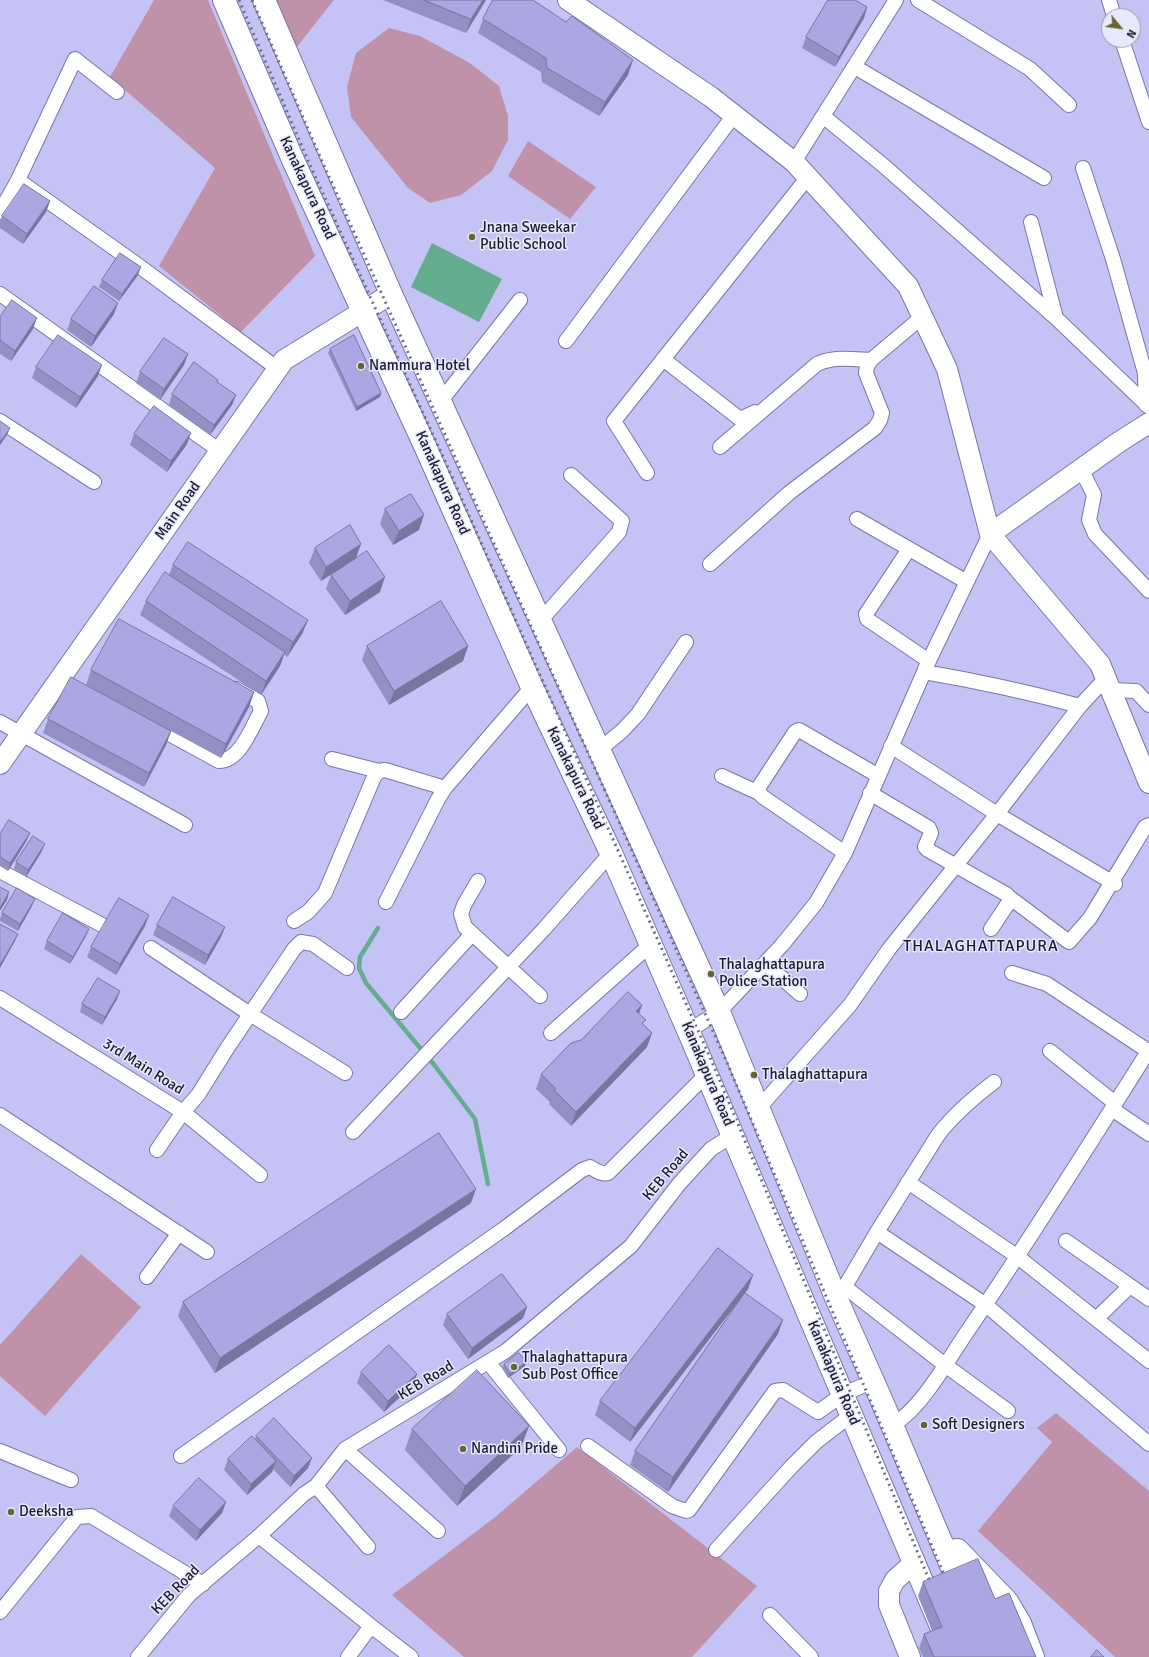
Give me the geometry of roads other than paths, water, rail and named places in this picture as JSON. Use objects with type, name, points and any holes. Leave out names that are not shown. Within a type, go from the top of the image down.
[{"type":"highway","name":"Kanakapura Road","points":[[224,0],[293,160],[364,311],[474,553],[532,687],[611,853],[733,1135],[954,1657]]},
{"type":"highway","name":"Kanakapura Road","points":[[264,0],[391,294],[719,1012],[758,1109],[841,1293],[891,1426],[972,1614]]},
{"type":"street","points":[[568,0],[711,97],[794,162],[908,286],[947,369],[990,534],[1100,664],[1149,783]]},
{"type":"street","points":[[794,162],[896,0]]},
{"type":"street","points":[[918,0],[1030,69],[1069,105]]},
{"type":"street","points":[[1125,48],[1149,122]]},
{"type":"street","points":[[0,212],[18,180],[75,59],[117,92]]},
{"type":"street","points":[[855,67],[1044,178]]},
{"type":"street","points":[[566,341],[734,115]]},
{"type":"street","points":[[823,116],[884,166],[1056,318],[1148,412]]},
{"type":"street","points":[[688,1031],[719,1012],[782,945],[816,903],[845,853],[877,776],[926,667],[990,534],[1119,442],[1148,412],[1145,372],[1113,258],[1083,168]]},
{"type":"street","points":[[648,473],[614,421],[808,177]]},
{"type":"street","points":[[18,180],[135,263],[278,369]]},
{"type":"street","points":[[1031,222],[1056,318]]},
{"type":"street","points":[[0,294],[220,451]]},
{"type":"street","name":"Main Road","points":[[0,764],[22,734],[68,679],[109,621],[220,451],[284,360],[391,294]]},
{"type":"street","points":[[440,402],[520,300]]},
{"type":"street","points":[[710,564],[789,493],[875,428],[882,413],[866,373],[867,366],[871,360],[922,317]]},
{"type":"street","points":[[720,447],[817,364],[836,358],[871,360]]},
{"type":"street","points":[[663,359],[740,419],[766,408]]},
{"type":"street","points":[[0,421],[94,482]]},
{"type":"street","points":[[1081,469],[1094,495],[1089,520],[1095,534],[1149,590]]},
{"type":"street","points":[[540,621],[619,532],[622,521],[571,475]]},
{"type":"street","points":[[857,519],[967,582]]},
{"type":"street","points":[[909,549],[866,614],[867,619],[926,667],[1080,706]]},
{"type":"street","points":[[599,750],[622,732],[638,714],[686,642]]},
{"type":"street","points":[[144,721],[219,761],[226,761],[237,752],[261,711],[258,701],[223,682]]},
{"type":"street","points":[[1108,684],[1136,692],[1149,705]]},
{"type":"street","points":[[758,1109],[850,1005],[889,949],[997,814],[1080,706],[1108,684]]},
{"type":"street","points":[[386,902],[445,788],[532,687]]},
{"type":"street","points":[[0,722],[185,826]]},
{"type":"street","points":[[759,793],[759,787],[795,732],[799,730],[877,776]]},
{"type":"street","points":[[891,746],[997,814],[1113,883]]},
{"type":"street","points":[[332,759],[379,771],[385,770],[445,788]]},
{"type":"street","points":[[294,921],[308,912],[325,893],[374,777],[379,771]]},
{"type":"street","points":[[722,776],[759,793],[845,853]]},
{"type":"street","points":[[870,793],[929,828],[931,833],[925,847],[928,850],[1006,894],[1069,942],[1090,918],[1113,883],[1145,827],[1149,825]]},
{"type":"street","points":[[354,1132],[425,1057],[611,853]]},
{"type":"street","points":[[0,871],[102,925]]},
{"type":"street","points":[[478,881],[464,905],[461,914],[465,927],[540,996]]},
{"type":"street","points":[[991,929],[1008,902],[1009,897]]},
{"type":"street","points":[[401,1012],[472,934]]},
{"type":"street","points":[[157,1150],[183,1112],[198,1095],[250,1014],[294,949],[301,942],[314,944],[347,968]]},
{"type":"street","points":[[551,1033],[650,945]]},
{"type":"street","points":[[151,948],[250,1014],[345,1073]]},
{"type":"street","points":[[764,963],[800,994]]},
{"type":"street","points":[[891,1426],[899,1422],[919,1401],[945,1365],[1018,1257],[1148,1051],[1047,984],[1012,973]]},
{"type":"street","name":"3rd Main Road","points":[[0,998],[183,1112],[260,1175]]},
{"type":"street","points":[[1050,1051],[1149,1134]]},
{"type":"street","points":[[182,1456],[505,1228],[582,1170],[590,1167],[604,1174],[608,1173],[706,1074]]},
{"type":"street","points":[[994,1082],[966,1104],[950,1120],[876,1232],[841,1293],[945,1365],[1008,1411]]},
{"type":"street","points":[[0,1115],[207,1252]]},
{"type":"street","name":"KEB Road","points":[[138,1657],[189,1595],[259,1536],[304,1494],[316,1486],[345,1449],[506,1351],[631,1246],[684,1178],[711,1149],[733,1135]]},
{"type":"street","points":[[908,1182],[1018,1257],[1149,1361]]},
{"type":"street","points":[[876,1232],[986,1305],[1149,1444]]},
{"type":"street","points":[[147,1278],[179,1233]]},
{"type":"street","points":[[1066,1241],[1149,1299]]},
{"type":"street","points":[[1096,1319],[1130,1286]]},
{"type":"street","points":[[488,1362],[559,1450]]},
{"type":"street","points":[[588,1446],[672,1506],[686,1512],[689,1510],[775,1391],[783,1390],[818,1412],[842,1395],[873,1381]]},
{"type":"street","points":[[716,1550],[816,1442],[851,1415]]},
{"type":"street","points":[[345,1449],[438,1531]]},
{"type":"street","points":[[0,1451],[71,1480]]},
{"type":"street","points":[[316,1486],[368,1547]]},
{"type":"street","points":[[0,1612],[77,1518],[91,1516],[203,1584]]},
{"type":"street","points":[[259,1536],[411,1657]]},
{"type":"street","points":[[944,1550],[958,1549],[1008,1601],[1021,1623],[1034,1657]]},
{"type":"street","points":[[910,1657],[889,1605],[889,1591],[895,1580],[915,1562]]},
{"type":"street","points":[[770,1615],[811,1657]]},
{"type":"street","points":[[348,1657],[371,1626]]},
{"type":"waterway","points":[[378,928],[360,957],[359,968],[366,983],[435,1066],[475,1119],[488,1184]]},
{"type":"railway","points":[[239,0],[310,165],[444,459],[712,1062],[933,1589]]},
{"type":"railway","points":[[252,0],[322,161],[725,1058],[948,1584]]},
{"type":"place","name":"Jnana Sweekar Public School","points":[[472,237]]},
{"type":"place","name":"Nammura Hotel","points":[[361,366]]},
{"type":"place","name":"Thalaghattapura Police Station","points":[[711,974]]},
{"type":"place","name":"Thalaghattapura","points":[[754,1075]]},
{"type":"place","name":"Thalaghattapura Sub Post Office","points":[[514,1367]]},
{"type":"place","name":"Soft Designers","points":[[924,1425]]},
{"type":"place","name":"Nandini Pride","points":[[463,1449]]},
{"type":"place","name":"Deeksha","points":[[11,1512]]},
{"type":"district","name":"THALAGHATTAPURA","points":[[981,947]]}]
